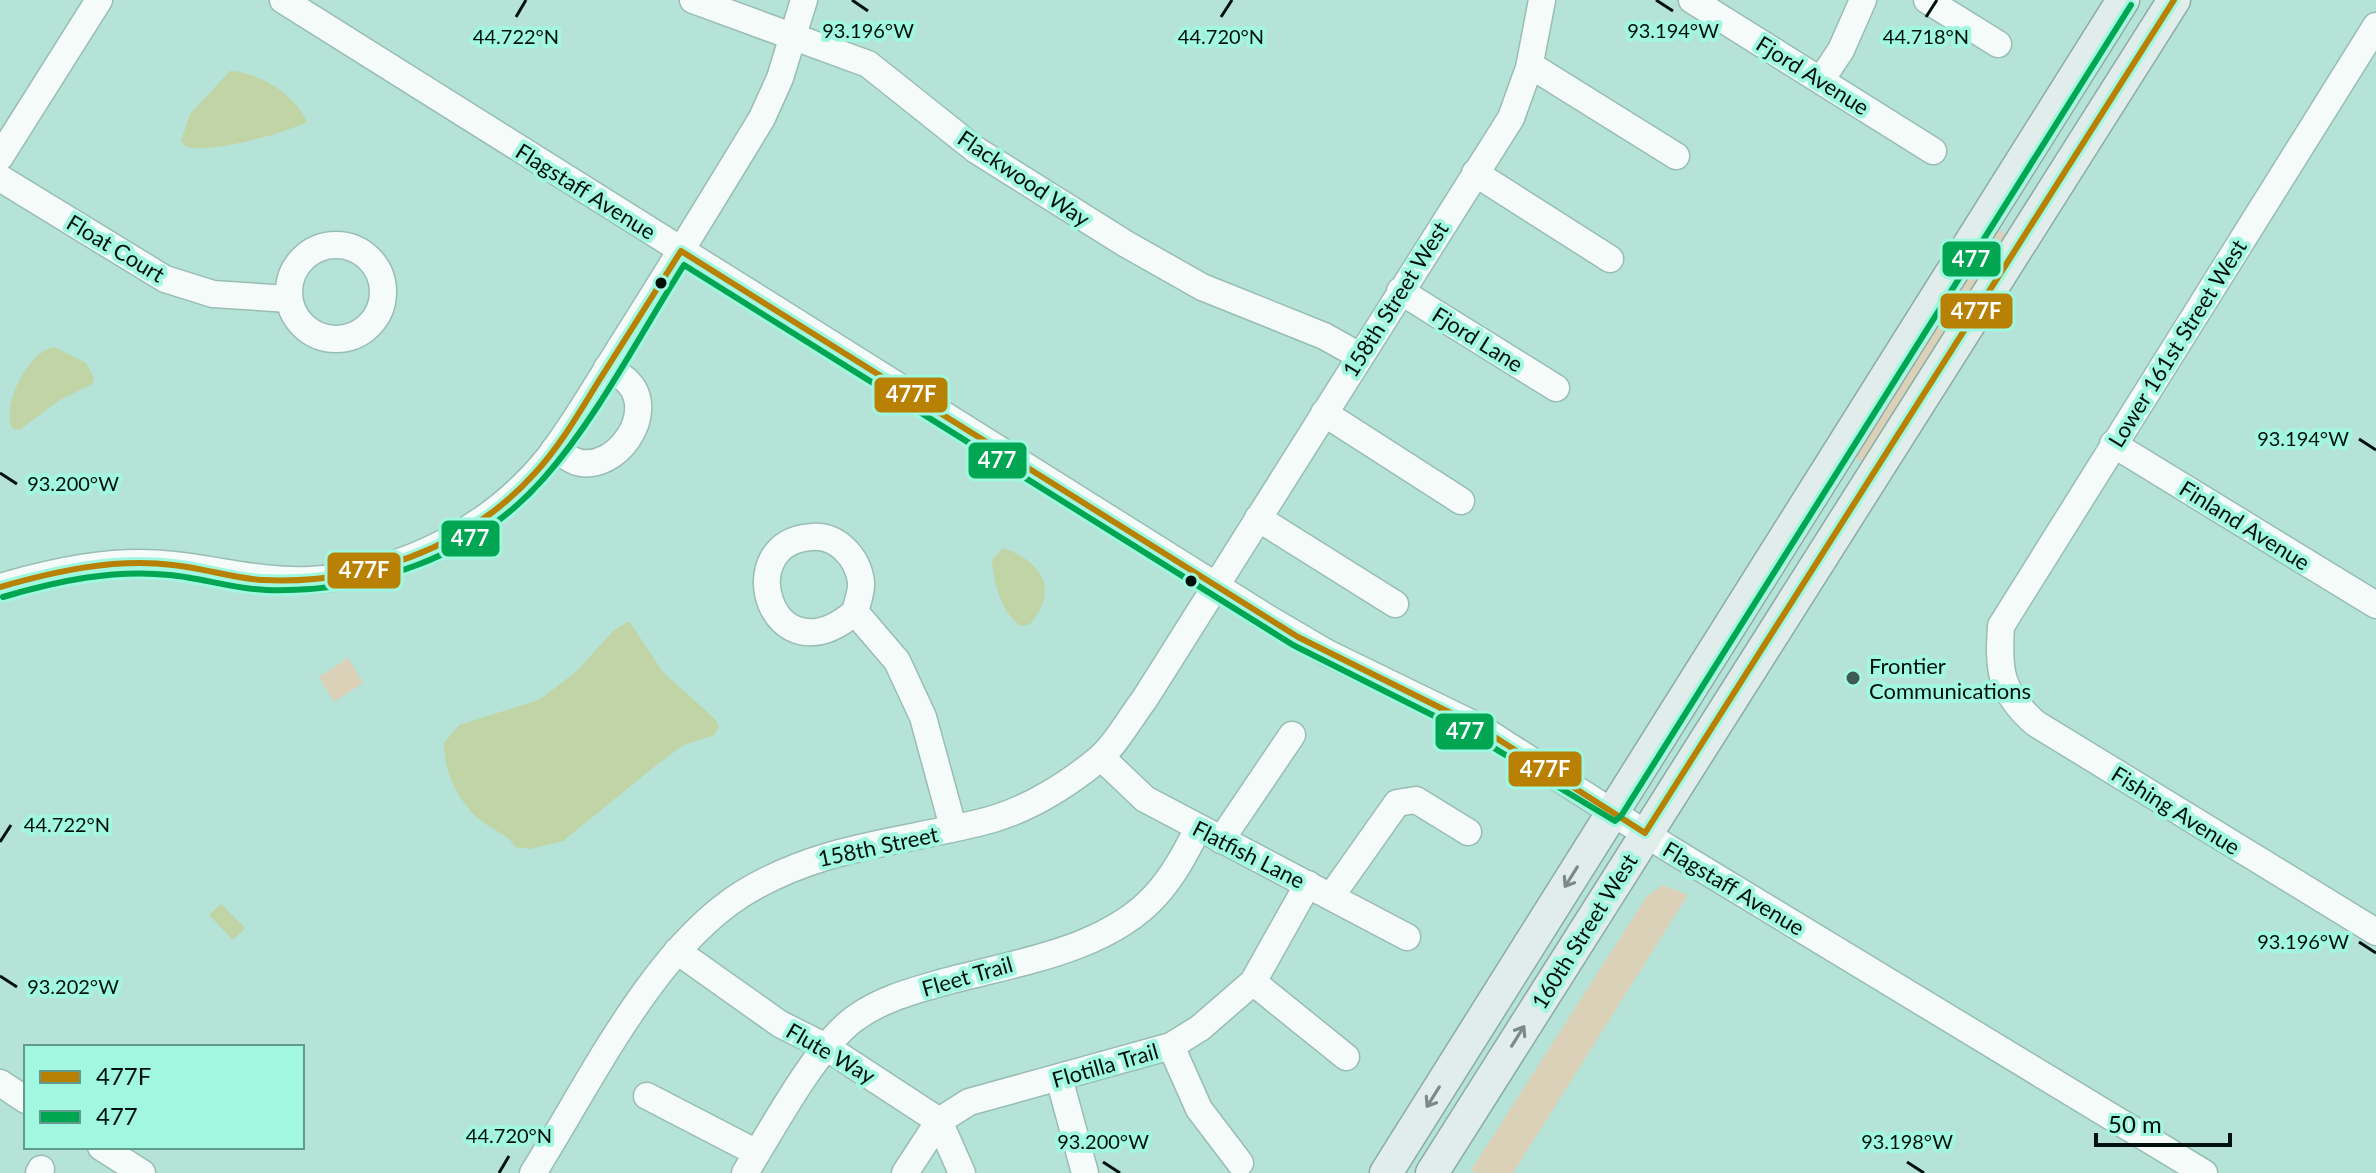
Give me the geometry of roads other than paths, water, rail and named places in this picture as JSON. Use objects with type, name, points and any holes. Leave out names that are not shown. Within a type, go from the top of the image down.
[{"type":"main road","name":"160th Street West","points":[[1386,1173],[2123,0]]},
{"type":"main road","name":"160th Street West","points":[[1432,1173],[2174,0]]},
{"type":"street","points":[[0,157],[99,0]]},
{"type":"street","name":"Flagstaff Avenue","points":[[283,0],[1215,586],[1327,653],[1479,727],[1645,833],[2204,1173]]},
{"type":"street","name":"Flackwood Way","points":[[693,0],[741,20],[793,34],[868,64],[976,150],[1126,244],[1202,287],[1324,336],[1360,356]]},
{"type":"street","points":[[0,587],[55,572],[111,565],[171,565],[260,580],[326,579],[387,567],[450,540],[479,521],[528,481],[554,450],[681,251],[762,118],[804,0]]},
{"type":"street","name":"158th Street West","points":[[1215,586],[1511,118],[1530,65],[1542,0]]},
{"type":"street","name":"Fjord Avenue","points":[[1692,0],[1933,151]]},
{"type":"street","points":[[1821,80],[1841,50],[1863,0]]},
{"type":"street","points":[[1927,0],[1998,44]]},
{"type":"street","name":"Lower 161st Street West","points":[[1998,668],[2001,626],[2376,26]]},
{"type":"street","points":[[1530,65],[1676,156]]},
{"type":"street","points":[[1475,173],[1610,259]]},
{"type":"street","name":"Float Court","points":[[0,178],[165,279],[213,294],[289,299]]},
{"type":"street","name":"Fjord Lane","points":[[1400,291],[1556,388]]},
{"type":"street","points":[[554,450],[578,462],[598,462],[622,447],[634,430],[639,412],[630,383],[607,368]]},
{"type":"street","points":[[1324,413],[1461,501]]},
{"type":"street","name":"Finland Avenue","points":[[2113,444],[2376,605]]},
{"type":"street","points":[[1258,518],[1395,604]]},
{"type":"street","name":"158th Street","points":[[539,1171],[645,993],[677,951],[722,908],[802,863],[834,852],[979,823],[1035,801],[1101,757],[1144,700],[1215,586]]},
{"type":"street","points":[[855,612],[897,661],[923,717],[953,827]]},
{"type":"street","name":"Fishing Avenue","points":[[1998,668],[2015,706],[2035,723],[2376,932]]},
{"type":"street","name":"Fleet Trail","points":[[647,1096],[751,1163],[826,1047],[860,1015],[908,992],[1061,949],[1124,922],[1155,897],[1292,735]]},
{"type":"street","name":"Flatfish Lane","points":[[1101,757],[1145,799],[1407,937]]},
{"type":"street","name":"Flotilla Trail","points":[[905,1173],[939,1121],[969,1102],[1171,1046],[1200,1028],[1253,982],[1320,890],[1397,803],[1416,800],[1468,832]]},
{"type":"street","name":"Flute Way","points":[[677,951],[780,1024],[826,1047],[939,1121]]},
{"type":"street","points":[[1253,982],[1346,1057]]},
{"type":"street","points":[[1171,1046],[1199,1109],[1240,1163]]},
{"type":"street","points":[[1059,1078],[1085,1173]]},
{"type":"street","points":[[0,1083],[24,1099]]},
{"type":"street","points":[[939,1121],[962,1173]]},
{"type":"street","points":[[104,1149],[142,1173]]},
{"type":"place","name":"Frontier Communications","points":[[1853,678]]}]
